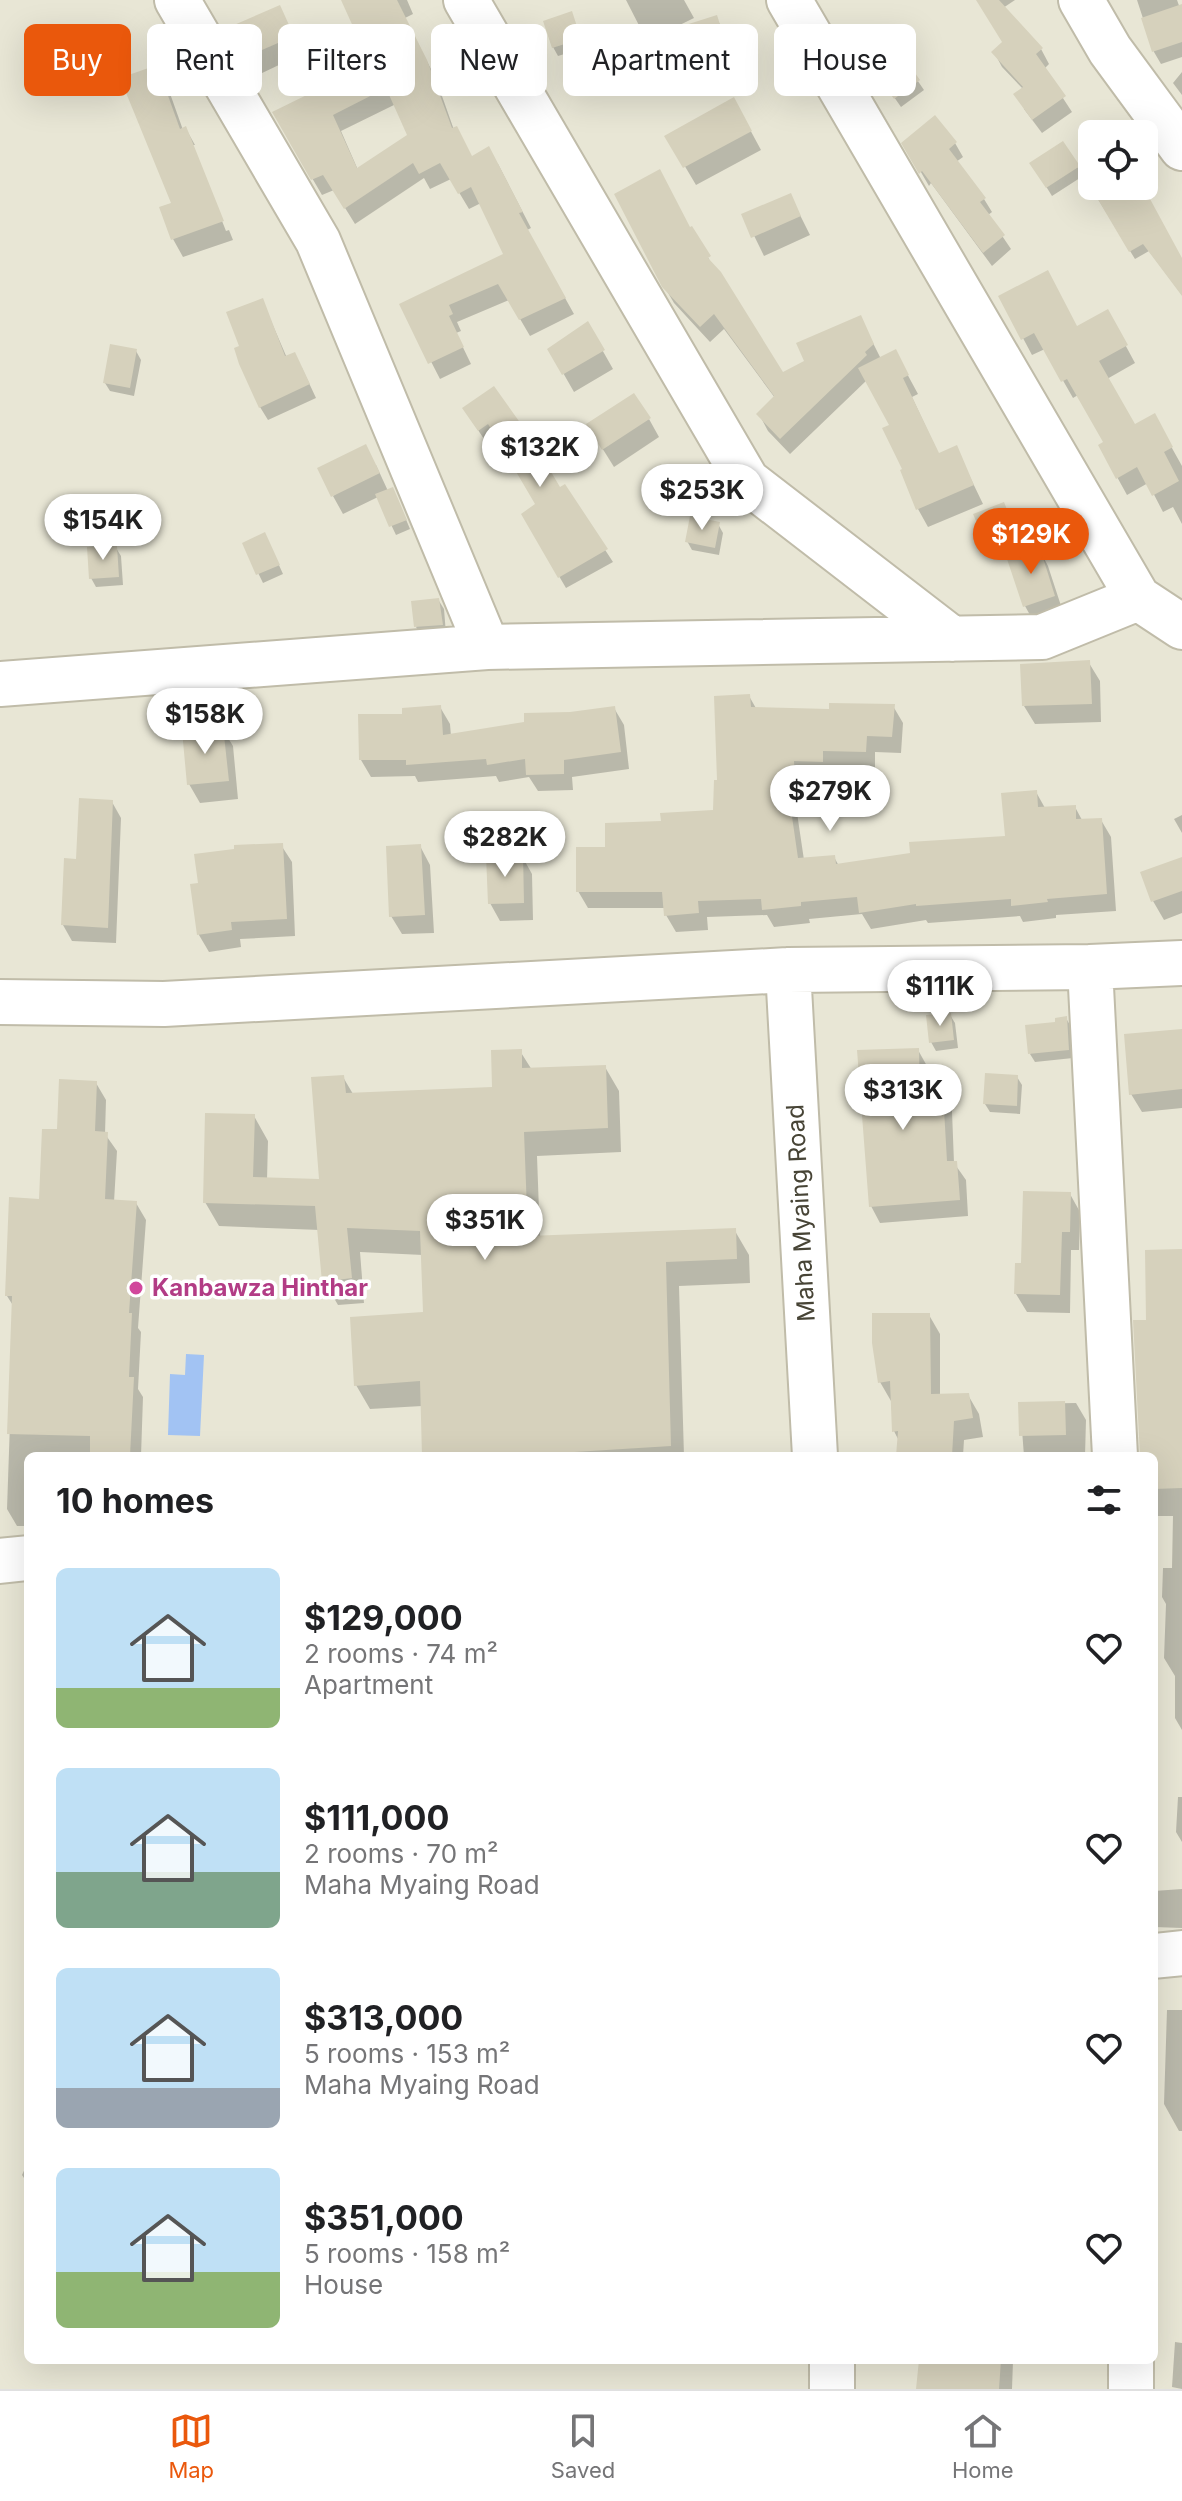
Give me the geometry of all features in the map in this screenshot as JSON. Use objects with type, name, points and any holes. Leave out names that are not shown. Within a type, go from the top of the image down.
[{"type":"street","points":[[177,0],[318,241],[487,647]]},
{"type":"street","points":[[466,0],[747,481],[952,639]]},
{"type":"street","points":[[789,0],[1138,598],[1182,627]]},
{"type":"street","points":[[1081,0],[1110,50],[1182,148]]},
{"type":"street","points":[[0,684],[487,647],[1042,637],[1138,598]]},
{"type":"street","points":[[0,1002],[164,1004],[788,970],[1182,963]]},
{"type":"street","points":[[1090,967],[1115,1452]]},
{"type":"street","name":"Maha Myaing Road","points":[[788,970],[815,1452]]},
{"type":"street","points":[[0,1561],[24,1558]]},
{"type":"street","points":[[1158,1956],[1182,1953]]},
{"type":"street","points":[[832,2364],[832,2389]]},
{"type":"street","points":[[1131,2364],[1131,2389]]},
{"type":"shaded area","points":[[0,0],[1182,0],[1182,2389],[0,2389]]},
{"type":"water","points":[[186,1354],[204,1355],[200,1436],[168,1435],[170,1374],[185,1375]]},
{"type":"building","points":[[341,0],[397,0],[409,24],[352,24]]},
{"type":"building","points":[[976,0],[999,0],[1043,48],[1036,54],[1066,96],[1032,120],[1013,94],[1023,87],[991,52],[1002,42]]},
{"type":"building","points":[[1182,4],[1182,42],[1152,52],[1141,18]]},
{"type":"building","points":[[280,5],[289,24],[278,24],[278,43],[262,50],[262,24],[236,24]]},
{"type":"building","points":[[572,11],[576,24],[563,24],[563,45],[552,48],[547,24],[543,21]]},
{"type":"building","points":[[717,15],[720,24],[689,24]]},
{"type":"building","points":[[415,36],[431,71],[431,96],[440,96],[452,128],[457,126],[472,156],[489,146],[523,212],[519,213],[566,298],[519,320],[498,284],[449,305],[453,314],[449,316],[464,347],[428,364],[399,304],[503,254],[471,187],[458,194],[440,163],[419,174],[413,163],[344,209],[323,175],[311,180],[272,112],[305,96],[370,96],[333,115],[357,168],[407,135],[390,96],[415,96]]},
{"type":"building","points":[[147,69],[147,96],[168,96],[180,129],[186,126],[224,221],[171,240],[159,207],[171,203],[127,96],[131,96],[131,74]]},
{"type":"building","points":[[734,97],[752,131],[683,168],[664,136]]},
{"type":"building","points":[[935,115],[957,142],[949,149],[986,198],[980,202],[1005,235],[983,253],[922,171],[919,174],[901,143]]},
{"type":"building","points":[[1063,141],[1078,167],[1046,188],[1029,163]]},
{"type":"building","points":[[660,169],[690,227],[711,256],[708,258],[721,272],[783,372],[804,361],[796,343],[861,315],[874,344],[865,352],[867,355],[780,439],[756,414],[774,396],[714,314],[700,327],[662,287],[614,194]]},
{"type":"building","points":[[791,193],[801,216],[751,238],[741,214]]},
{"type":"building","points":[[1098,200],[1151,200],[1182,258],[1182,296],[1143,244],[1129,252]]},
{"type":"building","points":[[1048,270],[1077,326],[1108,309],[1128,345],[1099,361],[1135,424],[1155,413],[1173,447],[1164,452],[1179,481],[1152,496],[1137,467],[1116,479],[1098,445],[1103,442],[1067,379],[1061,382],[1034,333],[1021,340],[998,296]]},
{"type":"building","points":[[263,298],[285,356],[295,352],[310,384],[259,408],[239,364],[234,348],[239,346],[226,312]]},
{"type":"building","points":[[588,321],[605,350],[562,375],[547,349]]},
{"type":"building","points":[[110,344],[137,349],[130,388],[103,383]]},
{"type":"building","points":[[896,349],[909,375],[903,378],[939,453],[957,445],[974,485],[916,510],[902,469],[882,428],[889,425],[858,368]]},
{"type":"building","points":[[494,386],[531,438],[560,487],[565,484],[608,549],[558,578],[521,514],[535,504],[488,424],[478,431],[462,408]]},
{"type":"building","points":[[634,393],[651,418],[602,450],[586,424]]},
{"type":"building","points":[[366,444],[380,473],[331,497],[317,468]]},
{"type":"building","points":[[393,487],[407,520],[389,527],[375,494]]},
{"type":"building","points":[[1004,502],[1016,532],[986,544],[973,514]]},
{"type":"building","points":[[690,516],[720,522],[715,548],[685,542]]},
{"type":"building","points":[[265,532],[280,565],[256,575],[242,543]]},
{"type":"building","points":[[1039,545],[1055,596],[1023,607],[1006,556]]},
{"type":"building","points":[[117,546],[119,577],[89,579],[87,547]]},
{"type":"building","points":[[439,598],[443,625],[414,627],[411,601]]},
{"type":"building","points":[[1090,660],[1092,704],[1022,706],[1020,664]]},
{"type":"building","points":[[750,694],[751,707],[829,709],[829,703],[895,704],[892,737],[867,736],[866,752],[823,751],[823,762],[794,761],[796,789],[788,789],[798,858],[835,855],[836,864],[910,853],[909,842],[1005,836],[1001,793],[1037,790],[1038,807],[1076,805],[1076,819],[1102,818],[1107,894],[1047,899],[1048,902],[1011,906],[1011,899],[916,904],[859,913],[857,897],[801,902],[801,906],[762,910],[761,899],[698,901],[699,913],[664,916],[662,892],[576,892],[576,847],[605,847],[605,823],[661,821],[660,813],[713,810],[714,780],[717,780],[714,696]]},
{"type":"building","points":[[441,705],[443,735],[524,722],[524,713],[570,712],[615,706],[621,752],[564,760],[564,774],[526,775],[525,759],[487,765],[486,759],[406,765],[406,760],[359,760],[358,714],[402,714],[402,708]]},
{"type":"building","points":[[223,726],[229,781],[187,785],[182,730]]},
{"type":"building","points":[[79,798],[113,800],[108,928],[61,925],[64,858],[76,859]]},
{"type":"building","points":[[283,843],[287,919],[231,922],[232,930],[197,935],[190,884],[198,883],[194,854],[234,849],[234,845]]},
{"type":"building","points":[[421,844],[425,915],[389,917],[386,846]]},
{"type":"building","points":[[523,854],[524,903],[488,904],[486,855]]},
{"type":"building","points":[[1182,857],[1182,891],[1151,902],[1140,872]]},
{"type":"building","points":[[951,1013],[954,1040],[929,1043],[926,1015]]},
{"type":"building","points":[[1067,1016],[1069,1050],[1028,1054],[1025,1025],[1055,1022],[1055,1018]]},
{"type":"building","points":[[1182,1029],[1182,1089],[1129,1095],[1124,1034]]},
{"type":"building","points":[[919,1048],[920,1093],[943,1092],[947,1161],[957,1161],[960,1200],[869,1207],[857,1050]]},
{"type":"building","points":[[522,1049],[522,1068],[606,1065],[608,1128],[524,1132],[528,1236],[736,1228],[737,1259],[666,1262],[671,1446],[574,1452],[422,1452],[420,1381],[354,1386],[350,1317],[423,1312],[420,1231],[347,1228],[352,1278],[322,1282],[315,1206],[203,1203],[205,1113],[255,1114],[253,1177],[319,1179],[311,1077],[344,1075],[346,1093],[492,1087],[491,1050]]},
{"type":"building","points":[[985,1073],[1018,1075],[1017,1106],[983,1104]]},
{"type":"building","points":[[59,1079],[97,1081],[95,1131],[108,1132],[105,1199],[137,1201],[129,1313],[132,1313],[129,1377],[134,1377],[130,1452],[90,1452],[90,1436],[7,1434],[12,1296],[5,1296],[9,1197],[39,1199],[42,1129],[57,1129]]},
{"type":"building","points":[[1023,1191],[1071,1192],[1070,1232],[1062,1232],[1060,1295],[1014,1294],[1015,1263],[1021,1263]]},
{"type":"building","points":[[1182,1249],[1182,1488],[1158,1489],[1158,1452],[1140,1452],[1133,1320],[1146,1320],[1145,1250]]},
{"type":"building","points":[[872,1313],[930,1313],[931,1394],[969,1393],[973,1418],[954,1421],[952,1452],[896,1452],[898,1431],[892,1432],[890,1381],[878,1383],[872,1343]]},
{"type":"building","points":[[1065,1401],[1066,1435],[1019,1436],[1018,1402]]},
{"type":"building","points":[[919,2364],[1001,2364],[999,2389],[916,2389]]},
{"type":"place","name":"Kanbawza Hinthar","points":[[136,1288]]}]
